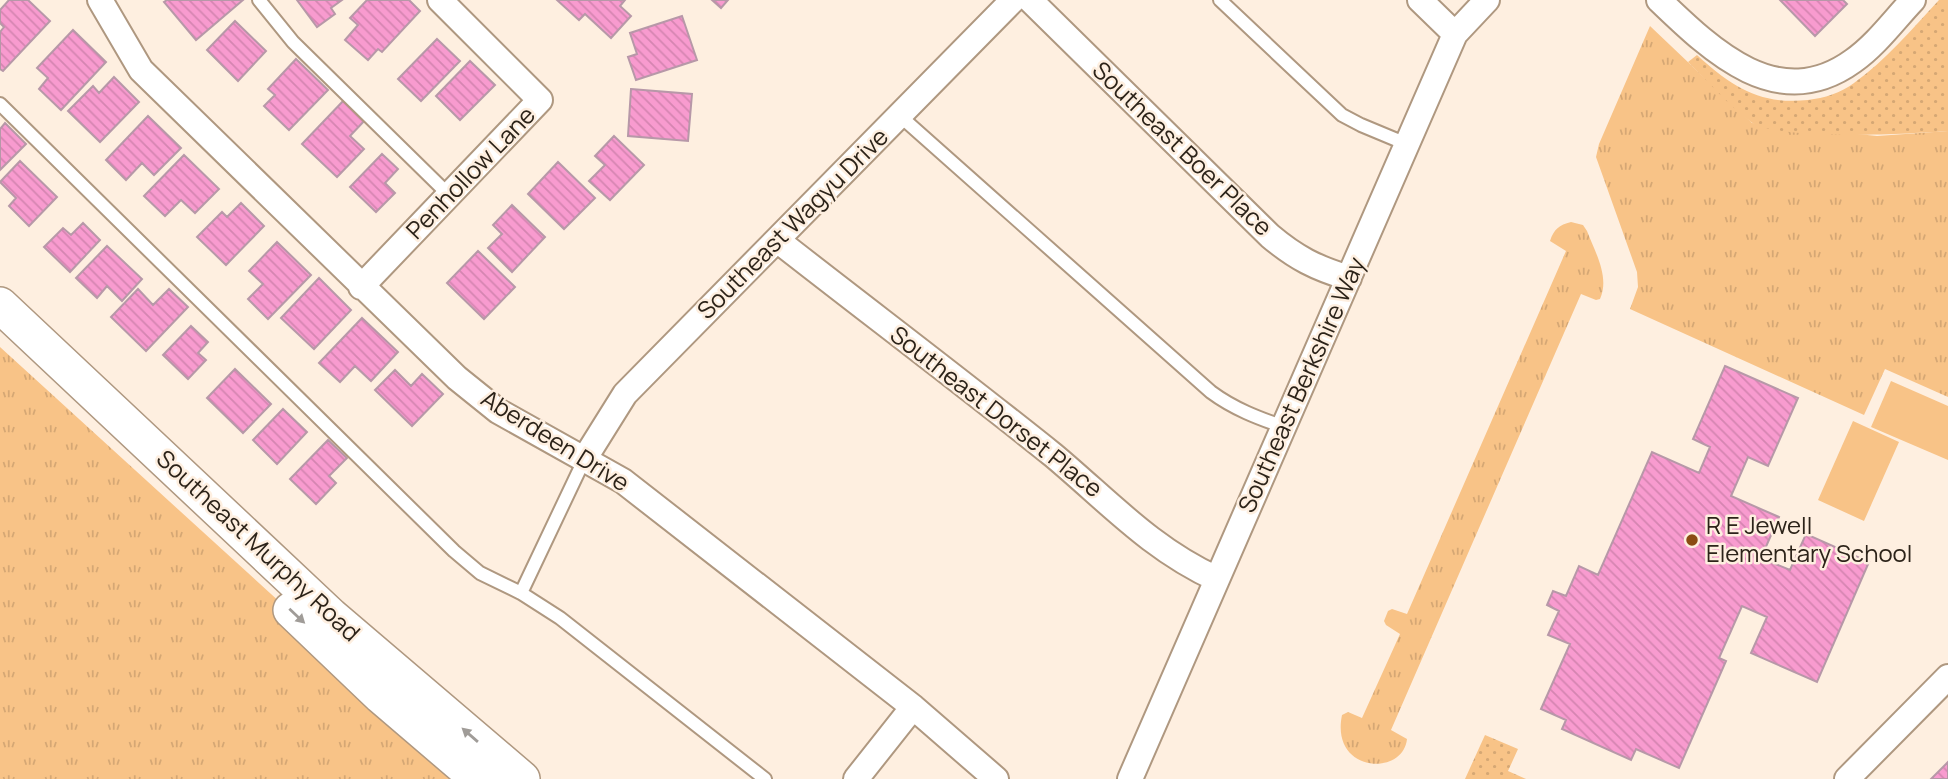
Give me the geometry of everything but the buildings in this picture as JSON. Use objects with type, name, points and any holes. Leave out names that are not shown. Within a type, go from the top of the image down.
[{"type":"main road","name":"Southeast Murphy Road","points":[[0,305],[331,615],[522,779]]},
{"type":"main road","name":"Southeast Murphy Road","points":[[0,332],[382,696],[478,779]]},
{"type":"street","name":"Aberdeen Drive","points":[[100,0],[141,70],[361,287],[457,377],[498,411],[585,457],[666,513],[914,707],[996,779]]},
{"type":"street","name":"Penhollow Lane","points":[[361,287],[540,100],[440,0]]},
{"type":"street","name":"Southeast Wagyu Drive","points":[[585,457],[625,394],[1013,0]]},
{"type":"street","name":"Southeast Boer Place","points":[[1030,0],[1270,236],[1294,256],[1320,269],[1349,278]]},
{"type":"street","points":[[1420,0],[1455,34]]},
{"type":"street","name":"Southeast Berkshire Way","points":[[1130,779],[1409,145],[1455,34],[1487,0]]},
{"type":"street","points":[[1659,0],[1711,48],[1752,74],[1780,81],[1811,80],[1832,74],[1855,60],[1913,0]]},
{"type":"street","name":"Southeast Dorset Place","points":[[777,240],[1051,454],[1147,538],[1188,566],[1217,579]]},
{"type":"street","points":[[1847,779],[1948,677]]},
{"type":"street","points":[[856,779],[914,707]]},
{"type":"lane","points":[[259,0],[293,42],[449,195]]},
{"type":"lane","points":[[1220,0],[1342,115],[1409,145]]},
{"type":"lane","points":[[0,104],[454,551],[480,573],[521,593],[602,650],[765,779]]},
{"type":"lane","points":[[899,116],[1211,392],[1227,404],[1284,427]]},
{"type":"lane","points":[[521,593],[585,457]]},
{"type":"green space","points":[[1939,0],[1948,0],[1948,131],[1846,135],[1766,128],[1743,116],[1688,62],[1697,55],[1735,85],[1775,100],[1820,98],[1844,90],[1866,74]]},
{"type":"green space","points":[[1650,26],[1752,123],[1877,136],[1948,131],[1948,397],[1885,369],[1864,415],[1630,309],[1638,287],[1637,272],[1596,157],[1599,144]]},
{"type":"green space","points":[[1571,222],[1583,225],[1597,256],[1603,282],[1600,299],[1581,294],[1391,730],[1407,739],[1403,751],[1382,763],[1368,763],[1356,758],[1347,749],[1341,734],[1342,715],[1348,712],[1362,718],[1400,634],[1386,625],[1384,621],[1388,611],[1392,609],[1407,614],[1566,251],[1550,241],[1557,228]]},
{"type":"green space","points":[[0,347],[474,779],[0,779]]},
{"type":"green space","points":[[1891,381],[1948,406],[1948,460],[1871,427]]},
{"type":"green space","points":[[1853,421],[1899,442],[1864,521],[1818,500]]},
{"type":"green space","points":[[1485,735],[1518,749],[1508,771],[1526,779],[1465,779]]},
{"type":"place","name":"R E Jewell Elementary School","points":[[1692,540]]}]
